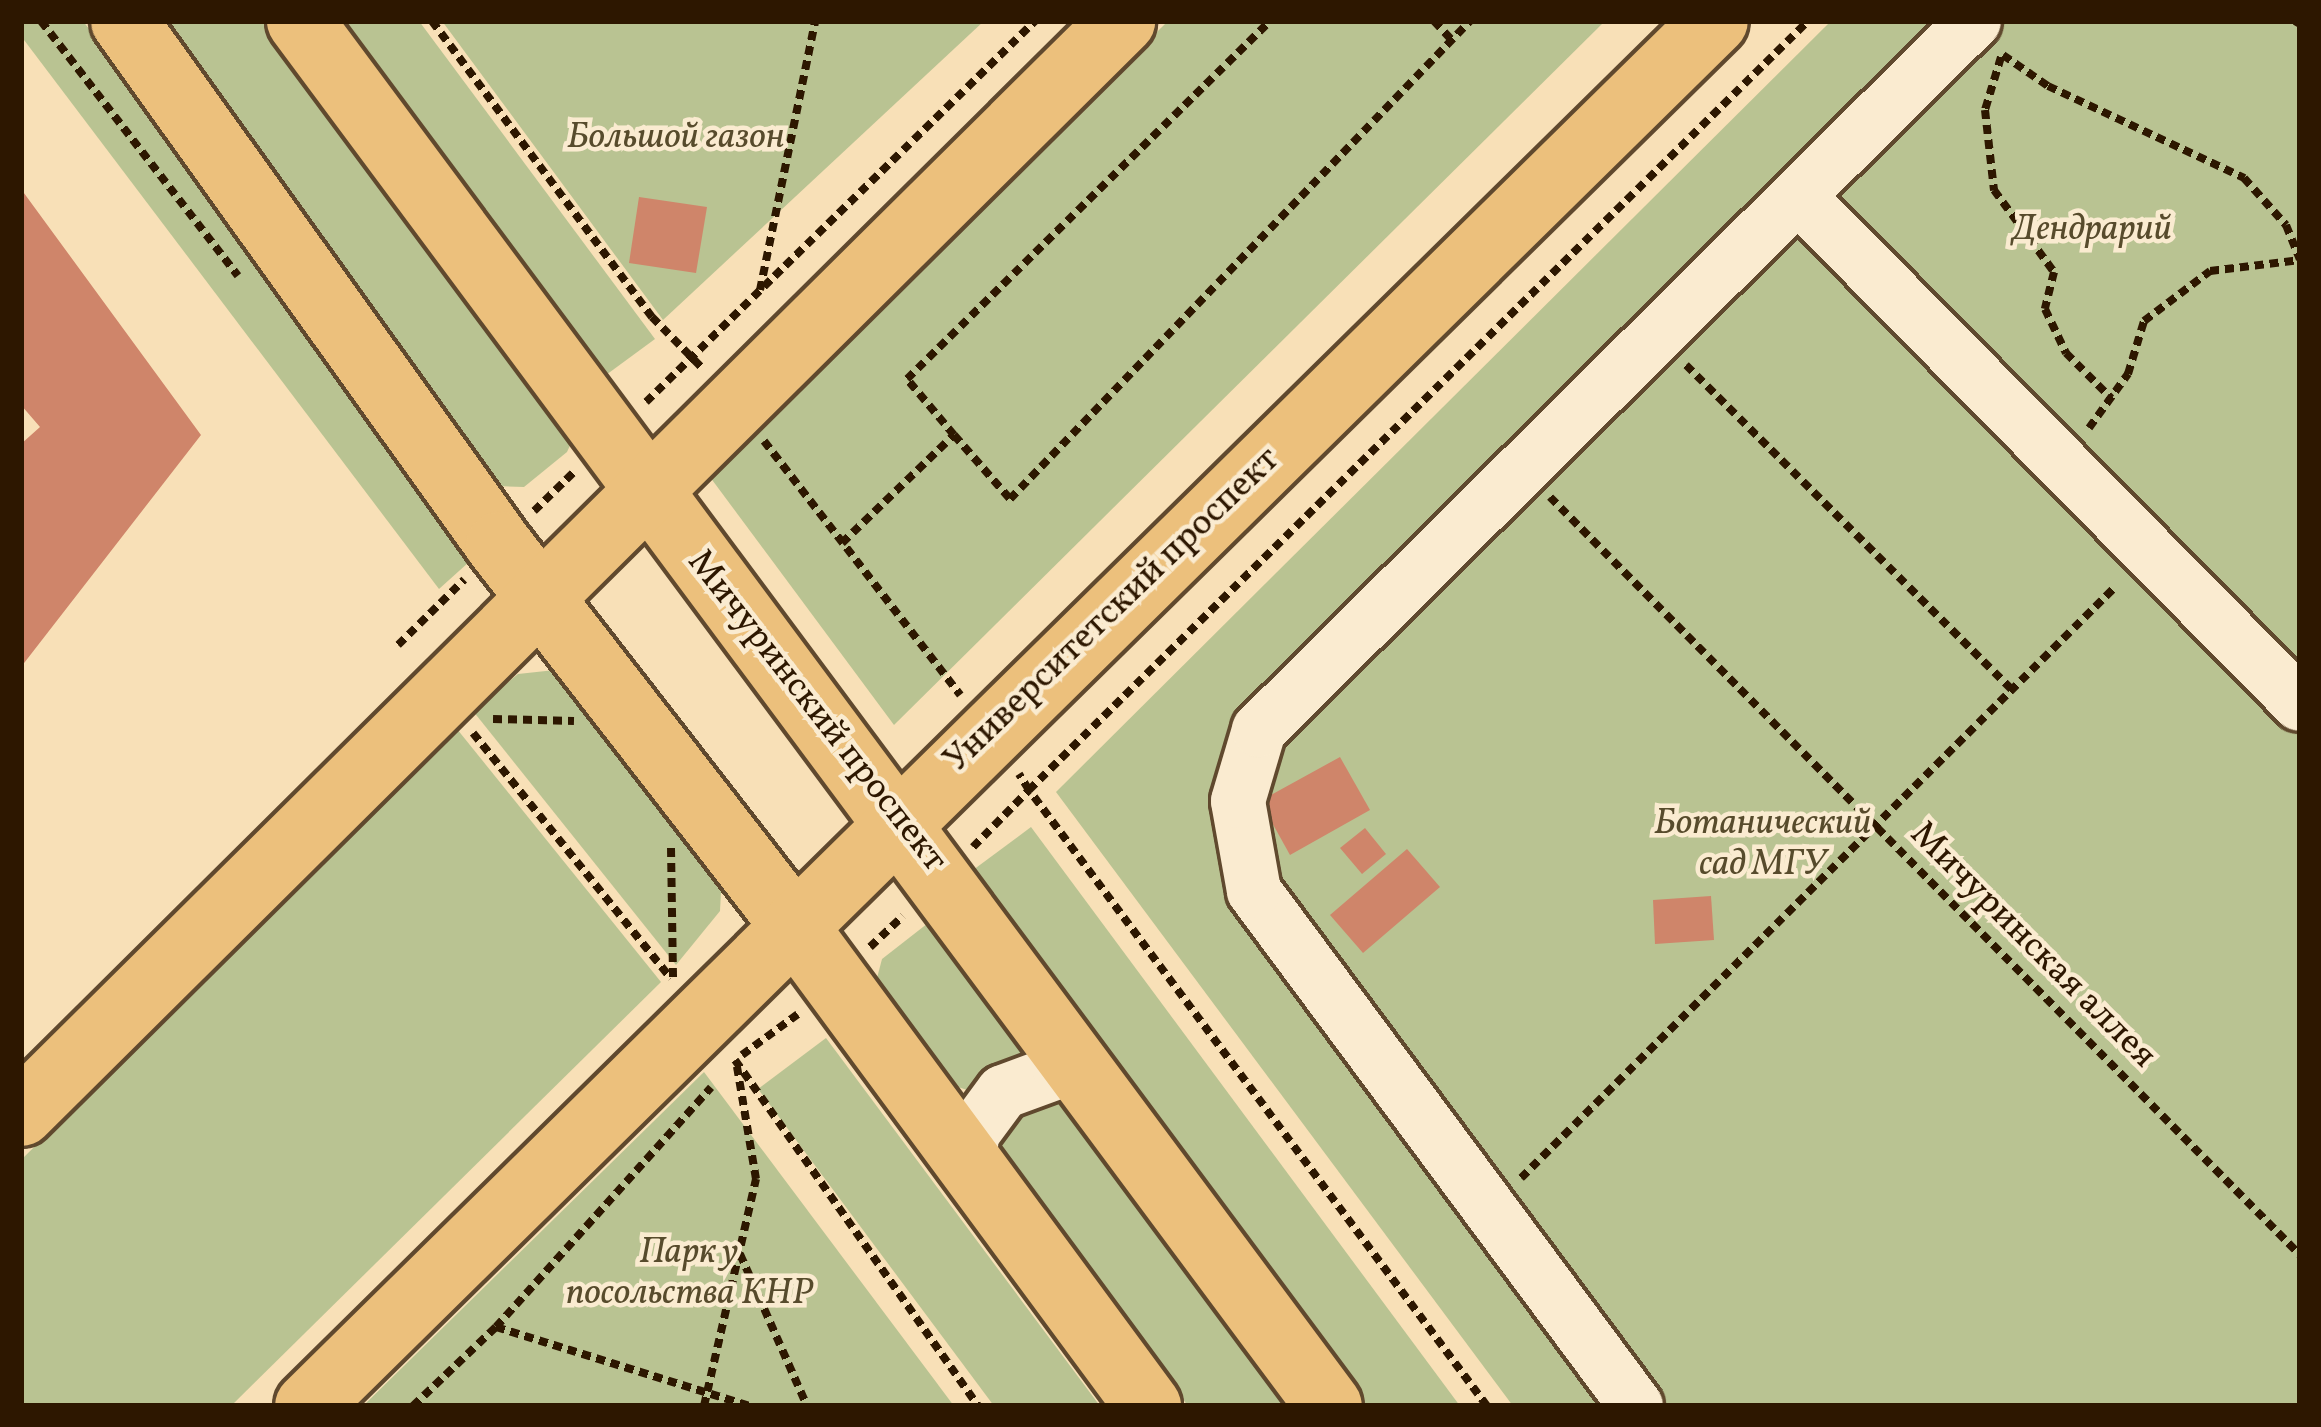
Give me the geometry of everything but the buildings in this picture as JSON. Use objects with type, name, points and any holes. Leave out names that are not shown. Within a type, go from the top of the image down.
[{"type":"main road","points":[[124,21],[472,562],[538,597],[795,927],[1148,1406]]},
{"type":"main road","name":"Мичуринский проспект","points":[[300,21],[607,440],[1091,1079],[1329,1406]]},
{"type":"main road","points":[[21,1113],[1122,21]]},
{"type":"main road","name":"Университетский проспект","points":[[308,1406],[1714,21]]},
{"type":"street","points":[[1636,1406],[1254,891],[1238,801],[1259,730],[1798,196],[1989,38]]},
{"type":"street","points":[[1798,196],[2300,704]]},
{"type":"street","points":[[970,1161],[972,1134],[1003,1092],[1060,1071],[1091,1079]]},
{"type":"path","points":[[40,21],[251,294]]},
{"type":"path","points":[[432,21],[652,317],[692,357]]},
{"type":"path","points":[[760,290],[815,21]]},
{"type":"path","points":[[398,645],[472,562],[607,440],[1035,21]]},
{"type":"path","points":[[1270,21],[907,379],[1010,499],[1470,21]]},
{"type":"path","points":[[1435,21],[1452,40]]},
{"type":"path","points":[[1487,1406],[1029,790],[1808,21]]},
{"type":"path","points":[[1989,38],[2048,86],[2244,178],[2286,225],[2300,260],[2210,271],[2144,321],[2111,398],[2059,460]]},
{"type":"path","points":[[1989,38],[1985,110],[1994,190],[2054,272],[2044,309],[2066,353],[2111,398]]},
{"type":"path","points":[[1657,337],[2012,690]]},
{"type":"path","points":[[842,543],[954,435]]},
{"type":"path","name":"Мичуринская аллея","points":[[1524,470],[2300,1255]]},
{"type":"path","points":[[1490,1208],[2113,589]]},
{"type":"path","points":[[581,722],[461,718],[673,981],[671,839]]},
{"type":"path","points":[[704,1406],[756,1179],[735,1060]]},
{"type":"path","points":[[413,1406],[496,1327],[735,1060]]},
{"type":"path","points":[[735,1060],[978,1406]]},
{"type":"path","points":[[740,1254],[807,1406]]},
{"type":"path","points":[[496,1327],[750,1406]]},
{"type":"green space","points":[[21,21],[83,21],[479,553],[439,589],[21,36]]},
{"type":"green space","points":[[152,21],[272,21],[573,439],[567,452],[524,487],[496,486]]},
{"type":"green space","points":[[323,21],[419,21],[655,339],[591,386]]},
{"type":"green space","name":"Большой газон","points":[[442,21],[984,21],[663,320]]},
{"type":"green space","points":[[1168,21],[1605,21],[894,725],[710,477]]},
{"type":"green space","name":"Ботанический сад МГУ","points":[[1831,21],[2300,21],[2300,1406],[1513,1406],[1056,792]]},
{"type":"green space","points":[[555,670],[722,872],[720,911],[676,965],[473,711],[518,674]]},
{"type":"green space","points":[[457,729],[661,982],[231,1406],[21,1406],[21,1160]]},
{"type":"green space","points":[[1031,827],[1460,1406],[1364,1406],[969,873]]},
{"type":"green space","points":[[932,920],[1028,1041],[1020,1060],[970,1091],[955,1086],[877,978],[882,959]]},
{"type":"green space","points":[[826,1038],[1100,1406],[994,1406],[758,1089]]},
{"type":"green space","name":"Парк у посольства КНР","points":[[704,1072],[954,1406],[363,1406]]},
{"type":"green space","points":[[1053,1088],[1300,1406],[1188,1406],[1003,1157],[1001,1129]]},
{"type":"park label","name":"Дендрарий","points":[[2092,231]]}]
